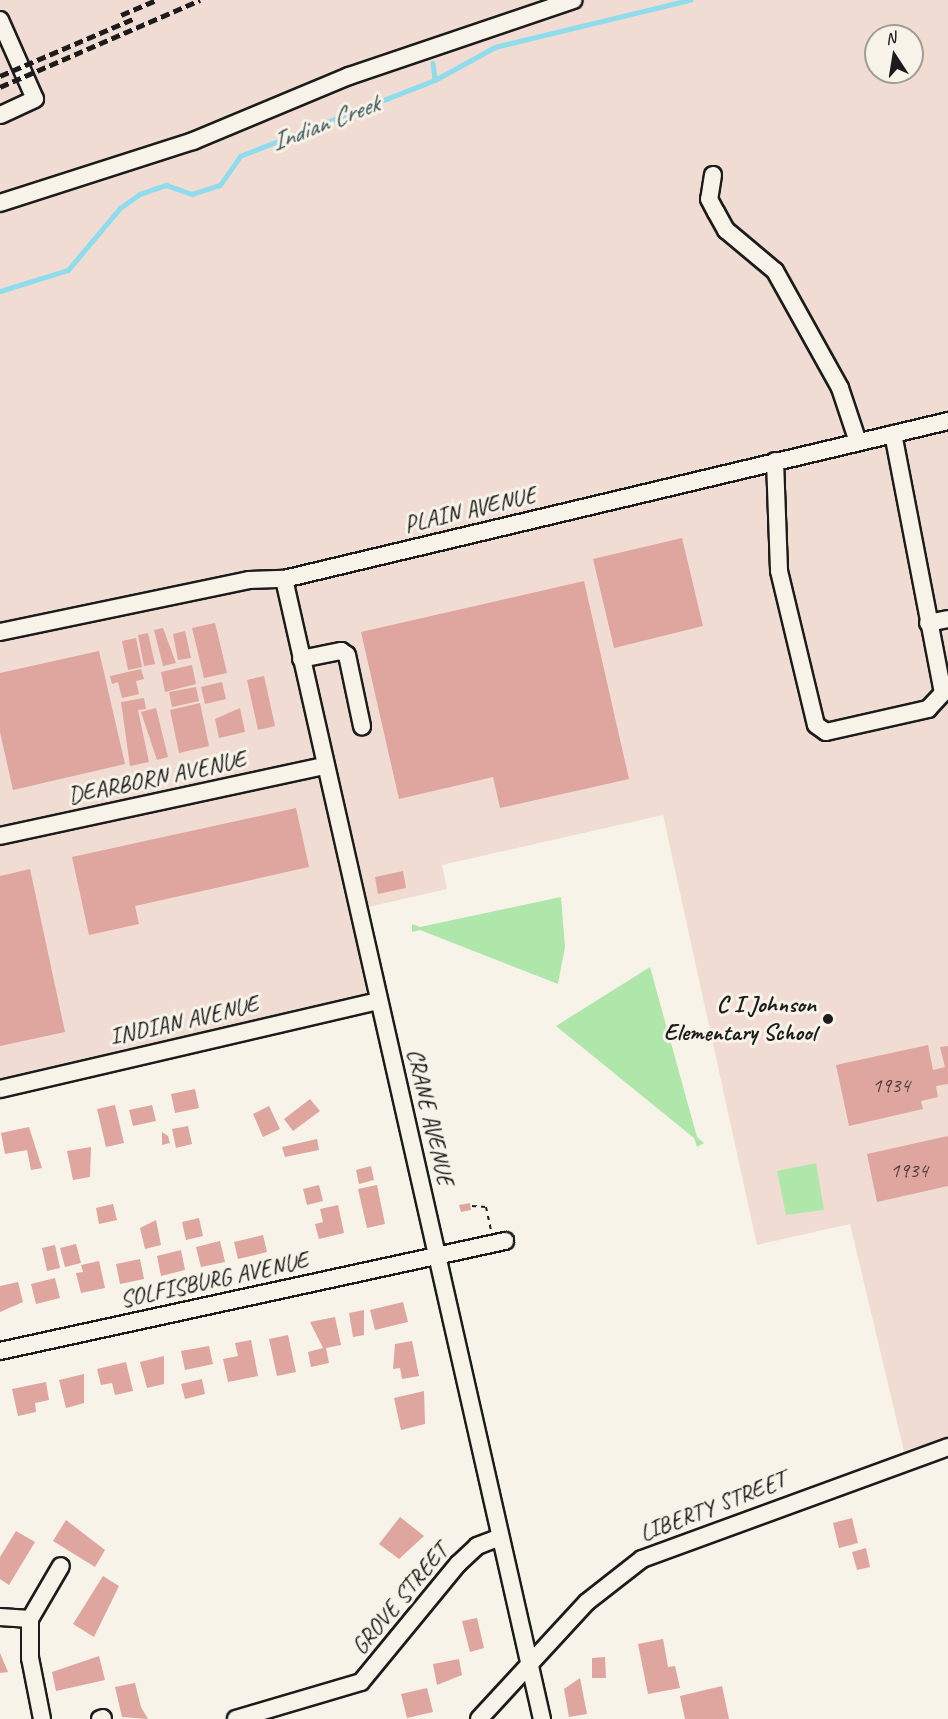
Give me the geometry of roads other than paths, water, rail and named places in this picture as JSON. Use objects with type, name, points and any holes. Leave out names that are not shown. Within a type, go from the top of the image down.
[{"type":"street","points":[[0,203],[194,141],[349,76],[573,0]]},
{"type":"street","points":[[0,20],[35,99],[0,115]]},
{"type":"street","points":[[713,175],[709,199],[716,212],[726,230],[775,271],[840,388],[858,441]]},
{"type":"street","name":"PLAIN AVENUE","points":[[0,632],[249,580],[284,579],[948,421]]},
{"type":"street","points":[[775,461],[779,571],[816,725],[826,732],[934,704],[943,693],[893,434]]},
{"type":"street","name":"CRANE AVENUE","points":[[284,579],[498,1538],[542,1719]]},
{"type":"street","points":[[928,623],[948,619]]},
{"type":"street","points":[[301,658],[347,655],[362,726]]},
{"type":"street","name":"DEARBORN AVENUE","points":[[0,836],[324,766]]},
{"type":"street","name":"INDIAN AVENUE","points":[[0,1089],[378,1001]]},
{"type":"street","name":"SOLFISBURG AVENUE","points":[[0,1351],[505,1241]]},
{"type":"street","name":"LIBERTY STREET","points":[[479,1719],[604,1586],[642,1559],[948,1447]]},
{"type":"street","name":"GROVE STREET","points":[[236,1719],[361,1682],[458,1564],[477,1546],[498,1538]]},
{"type":"street","points":[[42,1719],[30,1658],[30,1619],[61,1566]]},
{"type":"street","points":[[0,1617],[30,1619]]},
{"type":"waterway","name":"Indian Creek","points":[[0,291],[68,270],[120,208],[140,194],[166,185],[192,194],[220,185],[240,156],[435,80],[495,47],[690,0]]},
{"type":"waterway","points":[[433,63],[435,80]]},
{"type":"railway","points":[[121,15],[156,0]]},
{"type":"railway","points":[[0,87],[200,0]]},
{"type":"railway","points":[[0,76],[135,18]]},
{"type":"place","name":"C I Johnson Elementary School","points":[[828,1019]]}]
